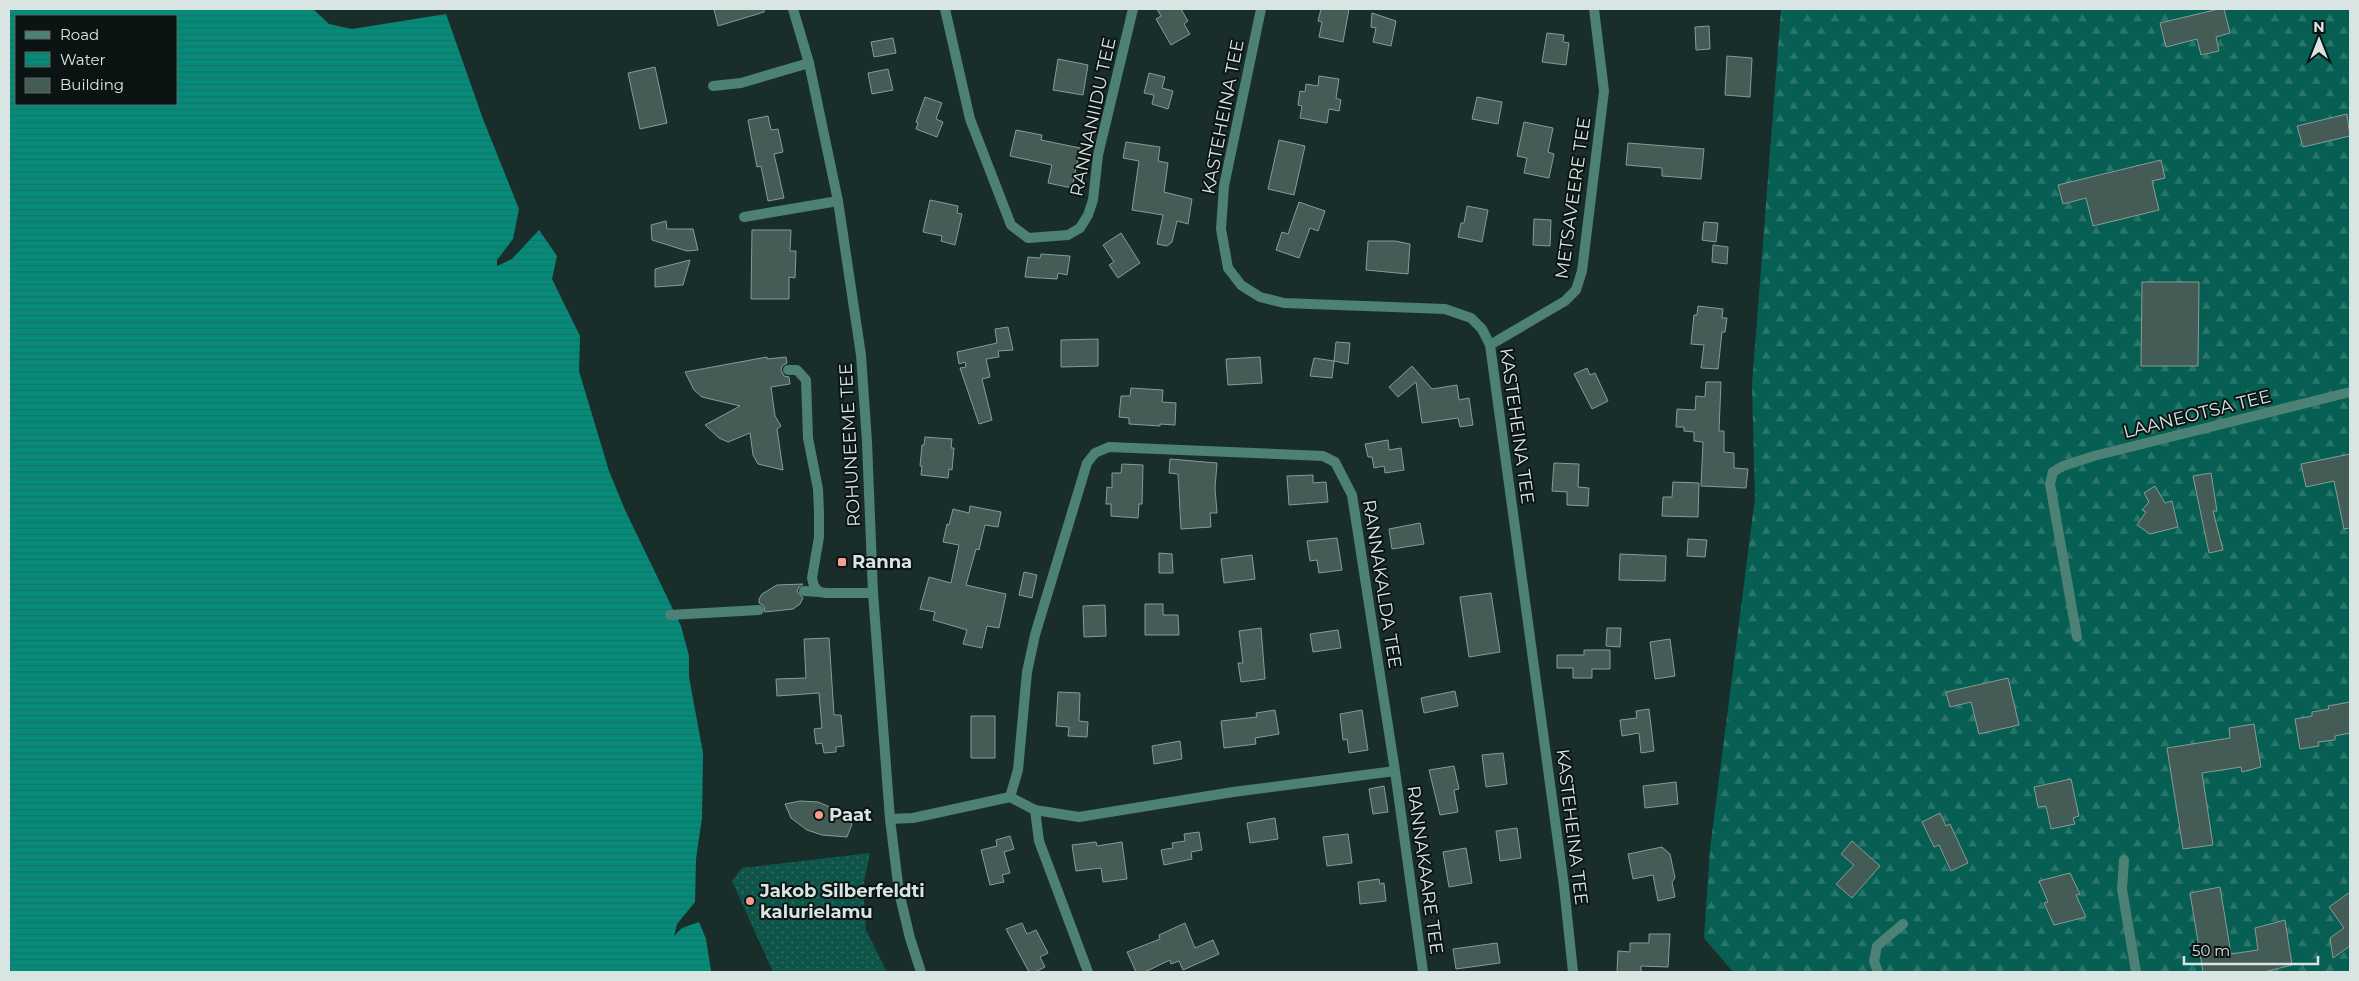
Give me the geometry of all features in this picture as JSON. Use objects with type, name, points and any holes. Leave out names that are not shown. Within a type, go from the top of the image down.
[{"type":"street","name":"ROHUNEEME TEE","points":[[793,9],[809,63],[838,201],[861,355],[867,442],[873,593],[890,819],[899,892],[910,938],[921,972]]},
{"type":"street","name":"RANNANIIDU TEE","points":[[945,9],[970,119],[1011,225],[1028,238],[1068,235],[1080,228],[1088,214],[1093,200],[1098,155],[1133,9]]},
{"type":"street","name":"KASTEHEINA TEE","points":[[1261,9],[1224,186],[1221,229],[1228,268],[1241,285],[1253,293],[1260,297],[1284,303],[1445,309],[1472,318],[1482,328],[1490,346],[1564,886],[1573,972]]},
{"type":"street","name":"METSAVEERE TEE","points":[[1490,346],[1565,301],[1576,290],[1582,271],[1604,91],[1594,9]]},
{"type":"street","points":[[713,86],[742,83],[809,63]]},
{"type":"street","points":[[744,217],[838,201]]},
{"type":"street","points":[[788,370],[797,370],[806,380],[808,438],[818,489],[819,512],[819,537],[812,578],[814,586],[819,592]]},
{"type":"street","name":"LAANEOTSA TEE","points":[[2077,637],[2050,484],[2053,472],[2063,466],[2094,456],[2350,392]]},
{"type":"street","name":"RANNAKALDA TEE","points":[[1010,797],[1018,770],[1027,672],[1035,635],[1087,463],[1095,453],[1109,447],[1323,456],[1335,462],[1352,495],[1395,771]]},
{"type":"street","points":[[804,591],[873,593]]},
{"type":"street","points":[[670,615],[759,610]]},
{"type":"street","points":[[890,819],[913,818],[1010,797],[1035,810],[1079,817],[1233,792],[1395,771]]},
{"type":"street","name":"RANNAKAARE TEE","points":[[1395,771],[1423,972]]},
{"type":"street","points":[[1035,810],[1039,841],[1088,972]]},
{"type":"street","points":[[2124,860],[2122,889],[2136,972]]},
{"type":"street","points":[[1878,972],[1874,961],[1876,946],[1903,924]]},
{"type":"shaded area","points":[[870,853],[863,887],[866,930],[887,972],[773,972],[732,881],[742,868]]},
{"type":"green space","points":[[1781,9],[2350,9],[2350,972],[1733,972],[1704,938],[1710,849],[1755,498],[1752,385]]},
{"type":"water","points":[[9,9],[313,9],[329,24],[352,29],[446,14],[483,119],[519,209],[513,239],[497,260],[497,266],[512,259],[539,230],[557,256],[552,279],[580,336],[579,371],[609,471],[625,510],[681,626],[689,656],[689,677],[703,753],[702,818],[696,859],[695,902],[677,924],[674,936],[682,928],[699,922],[706,939],[711,971],[9,972]]},
{"type":"building","points":[[714,9],[764,9],[764,12],[718,26]]},
{"type":"building","points":[[1157,9],[1181,9],[1188,21],[1184,24],[1190,34],[1171,45],[1156,19],[1161,16]]},
{"type":"building","points":[[1321,9],[1349,9],[1343,42],[1319,37],[1322,22],[1318,21]]},
{"type":"building","points":[[2224,9],[2230,33],[2216,37],[2219,51],[2201,55],[2197,39],[2166,47],[2160,23]]},
{"type":"building","points":[[1372,13],[1396,21],[1391,46],[1373,42],[1376,28],[1371,27]]},
{"type":"building","points":[[1709,26],[1710,49],[1696,50],[1695,27]]},
{"type":"building","points":[[1547,33],[1564,35],[1563,42],[1569,43],[1566,65],[1542,62]]},
{"type":"building","points":[[893,38],[896,53],[874,57],[871,42]]},
{"type":"building","points":[[1727,56],[1752,58],[1750,97],[1725,95]]},
{"type":"building","points":[[1058,59],[1088,65],[1083,95],[1053,90]]},
{"type":"building","points":[[655,67],[667,123],[640,129],[628,73]]},
{"type":"building","points":[[888,69],[893,90],[872,94],[868,73]]},
{"type":"building","points":[[1149,73],[1165,77],[1162,88],[1173,91],[1168,109],[1152,104],[1154,95],[1144,93]]},
{"type":"building","points":[[1319,76],[1339,79],[1336,98],[1341,100],[1339,111],[1329,109],[1327,123],[1300,118],[1302,106],[1298,105],[1300,91],[1305,92],[1306,84],[1318,86]]},
{"type":"building","points":[[925,97],[942,103],[936,119],[943,122],[937,137],[916,129],[918,123],[916,122]]},
{"type":"building","points":[[1477,97],[1502,102],[1498,124],[1472,119]]},
{"type":"building","points":[[2347,114],[2350,136],[2303,147],[2297,126]]},
{"type":"building","points":[[768,116],[771,130],[778,129],[783,152],[774,154],[784,198],[768,201],[761,166],[757,167],[748,120]]},
{"type":"building","points":[[1524,122],[1553,128],[1548,152],[1554,154],[1549,178],[1524,173],[1527,158],[1517,156]]},
{"type":"building","points":[[1016,130],[1042,135],[1041,140],[1080,148],[1072,188],[1048,183],[1052,165],[1010,156]]},
{"type":"building","points":[[1279,140],[1305,146],[1294,195],[1268,189]]},
{"type":"building","points":[[1126,142],[1160,147],[1158,161],[1168,163],[1164,192],[1192,199],[1188,224],[1177,221],[1172,242],[1167,246],[1157,244],[1163,215],[1132,210],[1139,161],[1123,158]]},
{"type":"building","points":[[1628,143],[1704,149],[1701,179],[1662,176],[1662,168],[1626,165]]},
{"type":"building","points":[[2161,160],[2165,178],[2152,181],[2159,210],[2093,226],[2086,198],[2063,204],[2058,185]]},
{"type":"building","points":[[930,200],[958,206],[957,213],[962,214],[955,245],[941,241],[942,236],[923,232]]},
{"type":"building","points":[[1299,202],[1325,211],[1318,231],[1310,228],[1299,258],[1276,250],[1282,232],[1288,234]]},
{"type":"building","points":[[1467,206],[1488,210],[1482,242],[1458,237],[1461,223],[1464,223]]},
{"type":"building","points":[[1534,219],[1551,220],[1550,246],[1533,245]]},
{"type":"building","points":[[666,221],[667,229],[693,229],[698,250],[687,251],[652,240],[651,225]]},
{"type":"building","points":[[1704,222],[1718,223],[1716,242],[1702,240]]},
{"type":"building","points":[[752,230],[791,230],[790,251],[796,251],[795,278],[789,277],[789,299],[751,299]]},
{"type":"building","points":[[1121,233],[1140,263],[1118,278],[1109,265],[1114,262],[1103,245]]},
{"type":"building","points":[[1368,241],[1395,241],[1410,244],[1408,274],[1366,270]]},
{"type":"building","points":[[1713,245],[1728,247],[1727,264],[1712,262]]},
{"type":"building","points":[[1041,254],[1070,256],[1067,275],[1058,273],[1057,279],[1025,277],[1028,257],[1040,258]]},
{"type":"building","points":[[690,260],[683,285],[655,287],[655,269]]},
{"type":"building","points":[[2142,282],[2199,282],[2198,366],[2141,366]]},
{"type":"building","points":[[1698,306],[1723,309],[1722,318],[1727,318],[1725,332],[1722,332],[1718,369],[1701,368],[1704,345],[1691,344],[1694,315],[1697,315]]},
{"type":"building","points":[[1008,327],[1013,350],[998,351],[999,357],[986,359],[990,377],[982,379],[992,420],[979,424],[960,368],[966,367],[965,362],[959,364],[957,352],[997,343],[995,329]]},
{"type":"building","points":[[1098,339],[1098,366],[1061,367],[1061,340]]},
{"type":"building","points":[[1336,342],[1350,343],[1348,364],[1334,361]]},
{"type":"building","points":[[767,357],[767,359],[786,357],[787,363],[782,366],[781,370],[784,376],[789,377],[790,384],[771,387],[775,416],[781,426],[777,429],[783,470],[758,464],[753,455],[750,433],[728,442],[719,438],[705,425],[740,406],[702,397],[694,390],[685,372]]},
{"type":"building","points":[[1260,357],[1262,383],[1228,385],[1226,359]]},
{"type":"building","points":[[1314,358],[1334,361],[1332,378],[1310,376]]},
{"type":"building","points":[[1412,366],[1432,389],[1457,385],[1459,400],[1469,398],[1473,425],[1460,427],[1458,418],[1422,423],[1416,382],[1398,397],[1389,387]]},
{"type":"building","points":[[1587,368],[1590,375],[1595,373],[1608,401],[1592,409],[1574,374]]},
{"type":"building","points":[[1706,382],[1721,382],[1719,431],[1724,431],[1724,452],[1734,453],[1734,468],[1748,469],[1746,488],[1701,486],[1703,442],[1694,441],[1694,432],[1684,431],[1684,427],[1676,427],[1677,409],[1695,410],[1696,396],[1705,397]]},
{"type":"building","points":[[1131,388],[1163,390],[1162,402],[1176,403],[1175,425],[1129,424],[1129,418],[1119,417],[1121,396],[1130,396]]},
{"type":"building","points":[[925,437],[952,439],[951,448],[954,448],[952,470],[949,469],[948,478],[921,475],[922,445],[924,445]]},
{"type":"building","points":[[1388,440],[1389,450],[1401,448],[1404,470],[1385,473],[1384,466],[1374,468],[1372,457],[1368,457],[1365,444]]},
{"type":"building","points":[[2350,454],[2350,528],[2344,529],[2334,481],[2306,487],[2301,464]]},
{"type":"building","points":[[1170,459],[1217,463],[1215,488],[1217,513],[1210,513],[1211,527],[1181,529],[1178,474],[1169,473]]},
{"type":"building","points":[[1554,463],[1579,464],[1578,487],[1589,488],[1588,506],[1567,505],[1567,492],[1552,491]]},
{"type":"building","points":[[1122,464],[1143,465],[1142,504],[1139,504],[1138,518],[1111,516],[1111,504],[1106,504],[1107,487],[1112,488],[1112,473],[1121,473]]},
{"type":"building","points":[[2211,473],[2217,511],[2213,511],[2223,550],[2209,553],[2193,476]]},
{"type":"building","points":[[1313,475],[1313,483],[1326,482],[1328,502],[1289,505],[1287,476]]},
{"type":"building","points":[[1673,482],[1699,483],[1698,517],[1662,516],[1663,497],[1672,497]]},
{"type":"building","points":[[2155,486],[2165,503],[2172,501],[2178,527],[2150,534],[2137,525],[2146,512],[2142,510],[2149,502],[2144,493]]},
{"type":"building","points":[[970,506],[1001,512],[998,527],[985,525],[979,550],[976,549],[966,585],[1006,594],[999,628],[987,626],[982,648],[963,644],[967,630],[933,620],[935,612],[920,609],[929,577],[951,583],[959,545],[943,542],[947,524],[949,525],[953,509],[969,513]]},
{"type":"building","points":[[1420,523],[1424,544],[1392,549],[1389,529]]},
{"type":"building","points":[[1337,538],[1342,570],[1319,573],[1317,560],[1310,561],[1307,541]]},
{"type":"building","points":[[1688,539],[1707,540],[1705,557],[1687,556]]},
{"type":"building","points":[[1159,553],[1172,554],[1173,573],[1159,573]]},
{"type":"building","points":[[1620,554],[1666,556],[1665,581],[1619,580]]},
{"type":"building","points":[[1252,555],[1255,579],[1224,583],[1221,559]]},
{"type":"building","points":[[1024,572],[1037,575],[1032,598],[1019,595]]},
{"type":"building","points":[[803,584],[797,591],[803,598],[800,604],[793,609],[765,612],[764,606],[759,603],[762,594],[777,585]]},
{"type":"building","points":[[1491,593],[1500,652],[1469,657],[1460,597]]},
{"type":"building","points":[[1145,604],[1163,604],[1163,615],[1178,615],[1179,635],[1145,635]]},
{"type":"building","points":[[1105,605],[1106,636],[1084,637],[1083,606]]},
{"type":"building","points":[[1261,628],[1265,679],[1241,682],[1238,663],[1243,663],[1239,631]]},
{"type":"building","points":[[1607,628],[1621,628],[1620,647],[1606,646]]},
{"type":"building","points":[[1338,630],[1341,648],[1313,652],[1310,634]]},
{"type":"building","points":[[829,638],[834,715],[841,715],[844,746],[836,747],[836,752],[824,753],[822,743],[816,744],[814,729],[822,728],[819,693],[777,696],[776,679],[806,678],[804,639]]},
{"type":"building","points":[[1670,639],[1675,676],[1655,679],[1650,642]]},
{"type":"building","points":[[1584,650],[1610,650],[1610,669],[1592,669],[1592,678],[1573,678],[1573,668],[1557,668],[1557,655],[1584,655]]},
{"type":"building","points":[[2008,678],[2019,725],[1979,734],[1971,702],[1950,707],[1946,692]]},
{"type":"building","points":[[1455,691],[1458,706],[1424,713],[1421,698]]},
{"type":"building","points":[[1058,692],[1080,693],[1079,721],[1088,722],[1087,737],[1068,736],[1069,727],[1056,726]]},
{"type":"building","points":[[2350,702],[2350,733],[2335,736],[2335,740],[2318,742],[2319,746],[2300,749],[2295,719],[2312,716],[2312,712],[2329,709],[2328,706]]},
{"type":"building","points":[[1649,709],[1654,751],[1641,753],[1639,733],[1622,736],[1620,720],[1637,718],[1636,711]]},
{"type":"building","points":[[1275,710],[1279,734],[1255,738],[1256,744],[1224,748],[1221,721],[1257,717],[1256,713]]},
{"type":"building","points":[[1362,710],[1368,750],[1349,753],[1347,739],[1343,740],[1340,714]]},
{"type":"building","points":[[971,716],[995,716],[995,758],[971,758]]},
{"type":"building","points":[[2254,724],[2261,767],[2242,772],[2241,767],[2202,773],[2213,845],[2183,849],[2167,748],[2230,738],[2229,728]]},
{"type":"building","points":[[1180,741],[1182,759],[1154,764],[1152,746]]},
{"type":"building","points":[[1503,753],[1507,784],[1486,787],[1482,755]]},
{"type":"building","points":[[1454,766],[1459,789],[1454,790],[1458,812],[1440,815],[1429,770]]},
{"type":"building","points":[[2071,779],[2079,816],[2073,818],[2075,824],[2051,829],[2046,806],[2038,807],[2034,787]]},
{"type":"building","points":[[1676,782],[1678,804],[1645,808],[1643,786]]},
{"type":"building","points":[[1384,786],[1388,812],[1373,814],[1369,789]]},
{"type":"building","points":[[800,801],[818,802],[837,810],[852,824],[847,837],[822,835],[807,830],[791,818],[785,804]]},
{"type":"building","points":[[1940,813],[1946,826],[1950,824],[1968,863],[1951,871],[1939,845],[1934,847],[1922,822]]},
{"type":"building","points":[[1275,818],[1278,839],[1250,843],[1247,823]]},
{"type":"building","points":[[1517,828],[1521,858],[1500,861],[1496,831]]},
{"type":"building","points":[[1199,832],[1202,850],[1191,852],[1192,859],[1164,865],[1161,850],[1173,848],[1172,843],[1185,841],[1184,834]]},
{"type":"building","points":[[1348,834],[1352,863],[1327,866],[1323,837]]},
{"type":"building","points":[[1010,836],[1014,849],[1004,852],[1010,873],[1002,875],[1004,882],[990,885],[981,850],[997,846],[996,840]]},
{"type":"building","points":[[1852,841],[1880,866],[1852,898],[1836,884],[1854,865],[1841,854]]},
{"type":"building","points":[[1096,842],[1097,846],[1122,842],[1127,879],[1103,882],[1101,868],[1076,871],[1072,845]]},
{"type":"building","points":[[1662,847],[1670,854],[1675,878],[1672,882],[1675,897],[1658,901],[1653,875],[1633,879],[1628,854]]},
{"type":"building","points":[[1466,848],[1472,883],[1449,887],[1443,852]]},
{"type":"building","points":[[2070,873],[2080,894],[2076,895],[2086,917],[2054,925],[2044,903],[2048,902],[2039,881]]},
{"type":"building","points":[[1379,879],[1380,884],[1384,883],[1386,901],[1360,904],[1358,882]]},
{"type":"building","points":[[2220,887],[2231,954],[2258,950],[2255,928],[2285,920],[2292,965],[2264,972],[2203,972],[2190,893]]},
{"type":"building","points":[[2350,892],[2350,946],[2333,958],[2330,938],[2344,928],[2329,907]]},
{"type":"building","points":[[1022,923],[1027,934],[1036,930],[1048,953],[1040,957],[1045,967],[1035,972],[1029,972],[1006,929]]},
{"type":"building","points":[[1185,923],[1195,948],[1213,940],[1219,954],[1183,970],[1179,961],[1171,964],[1170,960],[1145,972],[1136,972],[1127,952],[1160,939],[1159,935]]},
{"type":"building","points":[[1649,934],[1670,934],[1668,967],[1641,966],[1641,972],[1617,972],[1618,951],[1630,952],[1630,943],[1649,943]]},
{"type":"building","points":[[1497,943],[1500,963],[1456,969],[1453,949]]},
{"type":"place","name":"Ranna","points":[[842,562]]},
{"type":"place","name":"Paat","points":[[819,815]]},
{"type":"place","name":"Jakob Silberfeldti kalurielamu","points":[[750,901]]}]
